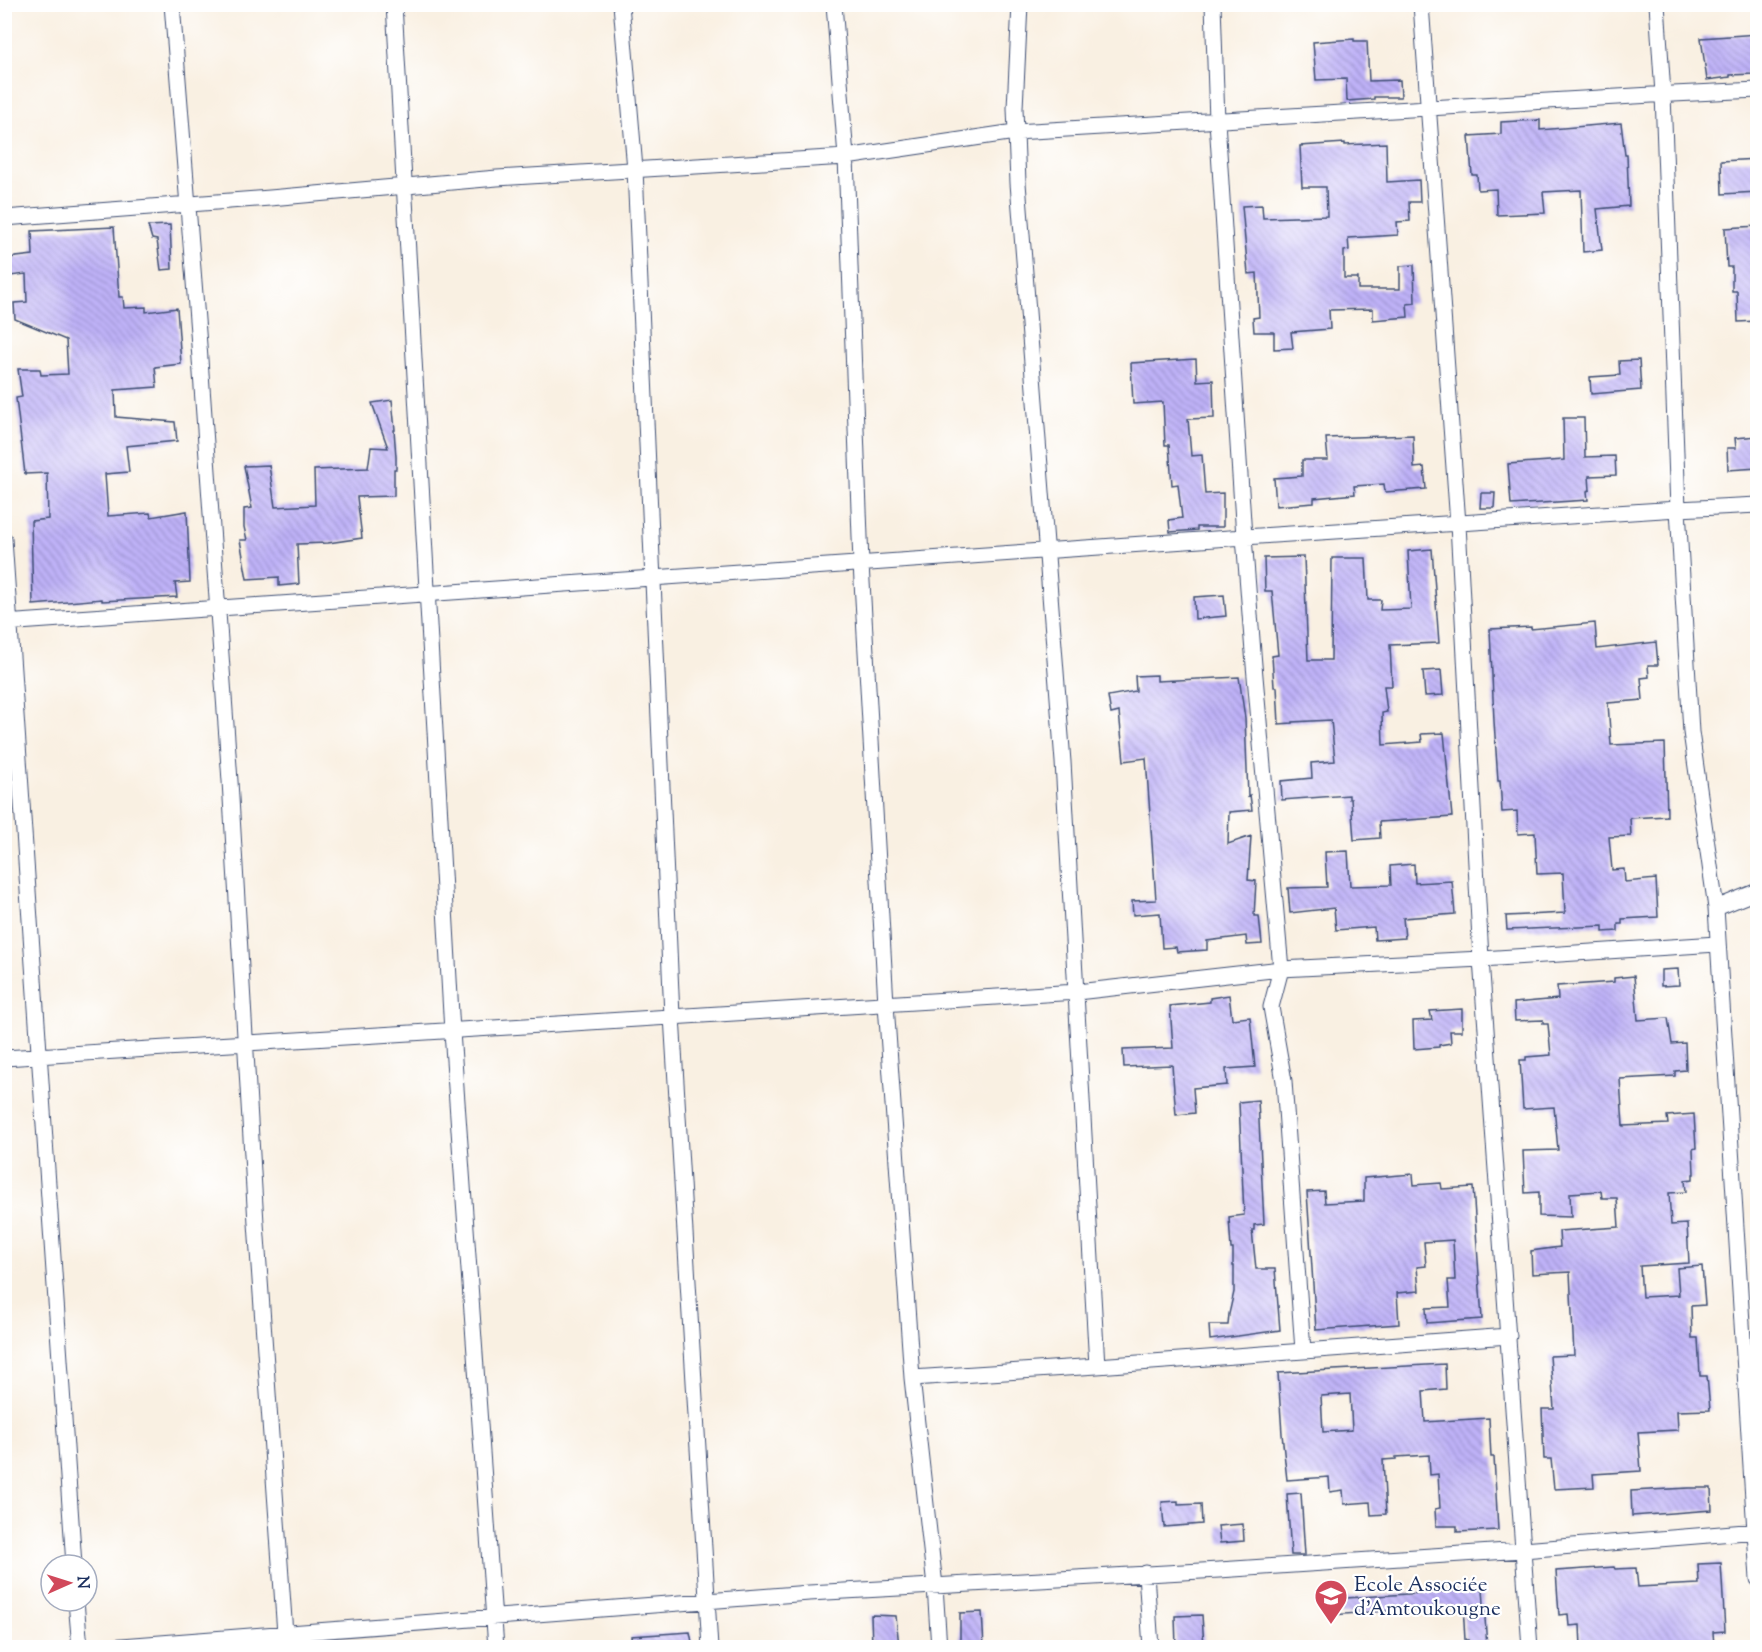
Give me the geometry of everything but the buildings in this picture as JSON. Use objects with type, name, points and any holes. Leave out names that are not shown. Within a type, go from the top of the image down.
[{"type":"street","points":[[172,4],[218,609],[257,1235],[286,1640]]},
{"type":"street","points":[[394,4],[452,1032],[496,1647]]},
{"type":"street","points":[[621,4],[635,169],[672,1016],[710,1647]]},
{"type":"street","points":[[834,4],[846,157],[861,564],[886,1004],[912,1378],[935,1586],[939,1647]]},
{"type":"street","points":[[1020,4],[1015,132],[1063,762],[1097,1366]]},
{"type":"street","points":[[1213,4],[1217,121],[1244,537],[1281,969],[1271,1007],[1284,1080],[1302,1351]]},
{"type":"street","points":[[1421,4],[1458,524],[1481,959],[1530,1647]]},
{"type":"street","points":[[1657,4],[1663,94],[1678,509],[1691,732],[1716,908],[1758,1579]]},
{"type":"street","points":[[4,218],[635,169],[846,157],[1015,132],[1758,90]]},
{"type":"street","points":[[7,623],[1244,537],[1758,505]]},
{"type":"street","points":[[4,539],[7,623],[73,1553]]},
{"type":"street","points":[[1716,908],[1758,891]]},
{"type":"street","points":[[4,1058],[1077,992],[1281,969],[1717,944]]},
{"type":"street","points":[[912,1378],[1509,1336]]},
{"type":"street","points":[[96,1647],[286,1640],[493,1616],[1522,1550],[1756,1532]]},
{"type":"street","points":[[1146,1573],[1151,1647]]},
{"type":"street","points":[[77,1613],[80,1647]]},
{"type":"place","name":"Ecole Associée d'Amtoukougne","points":[[1331,1625]]}]
